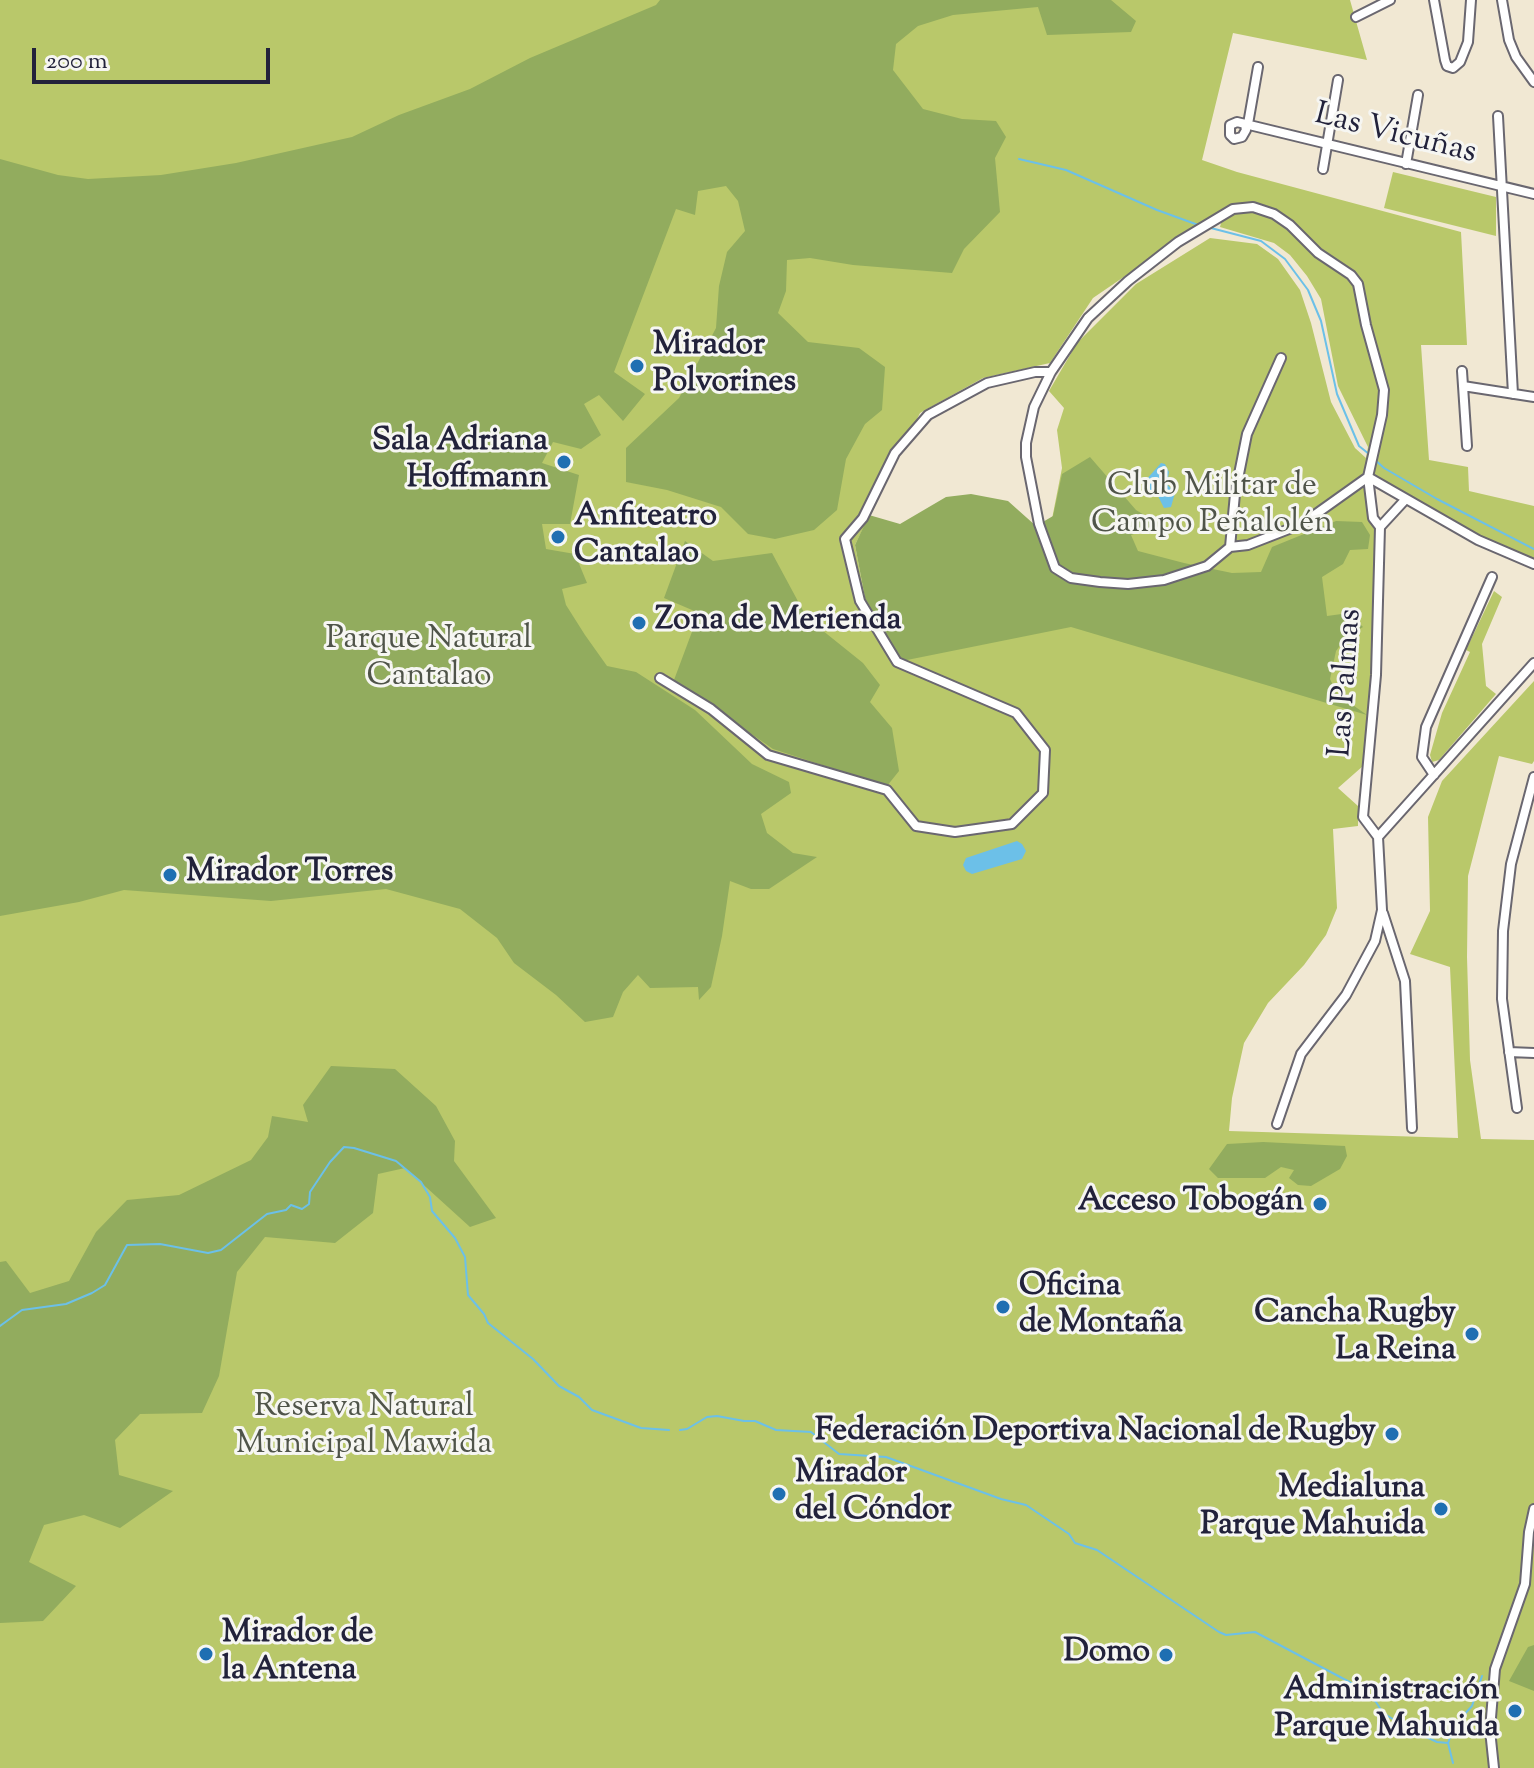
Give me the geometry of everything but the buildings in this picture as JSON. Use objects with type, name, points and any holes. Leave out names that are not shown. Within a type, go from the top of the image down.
[{"type":"street","points":[[1356,17],[1390,0]]},
{"type":"street","points":[[1434,0],[1449,68],[1460,62],[1468,42],[1471,0]]},
{"type":"street","points":[[1502,0],[1509,40],[1522,67],[1534,82]]},
{"type":"street","name":"Las Vicuñas","points":[[1258,67],[1246,125],[1534,194]]},
{"type":"street","points":[[1323,169],[1338,80]]},
{"type":"street","points":[[1406,164],[1418,95]]},
{"type":"street","points":[[1498,116],[1513,394]]},
{"type":"street","points":[[1253,207],[1274,214],[1318,253],[1351,275],[1358,284],[1384,390],[1368,477],[1302,524],[1248,545],[1230,547],[1207,566],[1164,580],[1128,584],[1071,578],[1055,568],[1039,524],[1026,457],[1028,429],[1034,407],[1051,372],[1088,318],[1128,281],[1214,220],[1233,209],[1253,207]]},
{"type":"street","points":[[1230,547],[1235,494],[1247,434],[1281,358]]},
{"type":"street","points":[[1462,371],[1467,446]]},
{"type":"street","points":[[660,678],[711,709],[768,755],[887,790],[916,826],[955,832],[1012,824],[1043,793],[1045,750],[1016,713],[897,662],[862,606],[845,539],[863,518],[895,453],[928,415],[987,383],[1035,372],[1051,372]]},
{"type":"street","points":[[1463,386],[1534,397]]},
{"type":"street","points":[[1368,477],[1404,501],[1478,540],[1534,564]]},
{"type":"street","name":"Las Palmas","points":[[1368,477],[1373,518],[1380,527],[1376,675],[1363,817],[1378,837],[1382,910]]},
{"type":"street","points":[[1380,527],[1404,501]]},
{"type":"street","points":[[1434,775],[1422,757],[1426,727],[1492,577]]},
{"type":"street","points":[[1378,837],[1534,663]]},
{"type":"street","points":[[1517,1108],[1502,999],[1503,931],[1511,864],[1534,777]]},
{"type":"street","points":[[1277,1124],[1301,1054],[1346,995],[1375,941],[1382,910]]},
{"type":"street","points":[[1382,910],[1405,981],[1412,1128]]},
{"type":"street","points":[[1509,1052],[1534,1053]]},
{"type":"street","points":[[1494,1768],[1490,1730],[1495,1669],[1525,1584],[1534,1509]]},
{"type":"green space","points":[[0,0],[1350,0],[1367,60],[1233,33],[1202,160],[1461,232],[1467,345],[1421,345],[1429,460],[1468,467],[1469,491],[1534,506],[1534,563],[1409,502],[1363,472],[1375,531],[1372,673],[1363,766],[1338,788],[1358,806],[1358,826],[1333,829],[1337,908],[1326,935],[1304,965],[1268,1003],[1244,1043],[1232,1098],[1229,1131],[1458,1138],[1450,967],[1410,954],[1430,911],[1428,817],[1442,781],[1534,681],[1534,761],[1532,764],[1499,756],[1468,876],[1467,957],[1470,1060],[1481,1139],[1534,1140],[1534,1768],[0,1768]],"holes":[[[1224,212],[1220,227],[1274,243],[1290,255],[1307,276],[1321,299],[1338,386],[1368,447],[1366,458],[1355,448],[1331,402],[1300,290],[1278,259],[1257,244],[1210,238],[1136,284],[1077,343],[1049,391],[1064,408],[1057,430],[1062,468],[1051,524],[865,598],[855,545],[920,413],[983,378],[1050,363],[1093,298]]]},
{"type":"green space","name":"Parque Natural Cantalao","points":[[660,0],[1111,0],[1136,21],[1131,32],[1047,35],[1038,7],[953,15],[918,26],[896,44],[893,70],[923,109],[962,119],[996,121],[1006,137],[995,158],[1000,212],[964,249],[952,273],[853,265],[810,258],[787,260],[786,291],[778,313],[808,342],[859,348],[885,367],[882,410],[865,424],[846,459],[837,510],[814,530],[775,539],[748,534],[721,507],[667,490],[626,482],[626,448],[679,398],[716,328],[719,286],[727,252],[745,231],[738,201],[726,186],[698,191],[695,215],[676,209],[614,372],[645,394],[623,421],[599,395],[584,404],[601,435],[581,449],[553,442],[542,463],[579,475],[570,524],[542,524],[546,549],[575,554],[587,583],[562,589],[566,605],[585,635],[607,666],[636,672],[695,710],[752,764],[789,782],[791,793],[761,814],[767,833],[793,853],[817,857],[769,889],[751,889],[730,881],[711,987],[699,1000],[698,987],[650,988],[638,975],[623,992],[613,1017],[585,1022],[514,963],[497,938],[460,909],[386,889],[271,901],[124,890],[79,902],[0,916],[0,159],[58,175],[88,179],[161,175],[236,163],[352,137],[399,115],[470,89],[530,58],[656,5]]},
{"type":"green space","points":[[1393,172],[1496,197],[1496,236],[1384,208]]},
{"type":"green space","points":[[1090,457],[1136,510],[1161,525],[1131,535],[1138,551],[1184,563],[1232,573],[1261,572],[1272,547],[1336,521],[1362,522],[1370,535],[1368,549],[1350,550],[1343,564],[1322,577],[1327,616],[1349,613],[1363,627],[1347,636],[1336,651],[1330,679],[1337,694],[1367,715],[1071,627],[902,661],[865,598],[855,545],[869,515],[900,524],[946,497],[971,494],[1008,501],[1036,526],[1053,516],[1062,474]]},
{"type":"green space","points":[[685,541],[713,561],[772,553],[807,618],[863,663],[880,685],[870,702],[892,728],[899,771],[887,786],[773,749],[674,680],[699,613],[664,598]]},
{"type":"green space","points":[[1494,591],[1502,597],[1482,644],[1486,686],[1496,694],[1439,760],[1432,762],[1430,755],[1442,713],[1470,652],[1466,650]]},
{"type":"green space","points":[[331,1066],[395,1069],[436,1106],[455,1141],[454,1161],[496,1218],[470,1227],[405,1168],[378,1174],[373,1213],[335,1243],[265,1237],[237,1272],[219,1376],[202,1413],[140,1414],[115,1440],[119,1475],[173,1491],[120,1528],[84,1515],[44,1525],[29,1562],[76,1586],[43,1621],[0,1623],[0,1262],[6,1261],[30,1293],[69,1281],[96,1232],[127,1200],[179,1195],[251,1160],[268,1137],[272,1116],[308,1122],[303,1105]]},
{"type":"green space","points":[[1263,1142],[1345,1146],[1347,1156],[1340,1169],[1311,1186],[1298,1185],[1289,1178],[1294,1170],[1281,1167],[1265,1178],[1218,1178],[1209,1169],[1227,1144]]},
{"type":"green space","points":[[1534,1645],[1534,1691],[1509,1681],[1528,1647]]},
{"type":"water","points":[[1161,463],[1169,472],[1167,484],[1175,493],[1171,507],[1164,508],[1158,496],[1149,493],[1145,481]]},
{"type":"water","points":[[1017,841],[1026,851],[1022,859],[972,874],[966,871],[963,865],[966,858]]},
{"type":"waterway","points":[[1019,159],[1066,170],[1201,226]]},
{"type":"waterway","points":[[1207,227],[1261,241],[1285,259],[1308,290],[1321,321],[1337,394],[1359,446],[1369,454]]},
{"type":"waterway","points":[[1374,459],[1437,499],[1534,549]]},
{"type":"waterway","points":[[0,1326],[22,1310],[66,1304],[105,1285],[127,1245],[160,1244],[208,1253],[221,1250],[267,1214],[286,1210],[291,1205],[302,1209],[309,1204],[310,1192],[330,1162],[344,1147],[354,1148],[396,1161],[421,1182],[430,1197],[432,1211],[455,1238],[465,1257],[468,1295],[488,1323],[533,1359],[559,1386],[579,1397],[592,1410],[641,1428],[669,1430]]},
{"type":"waterway","points":[[680,1430],[707,1417],[717,1416],[755,1421],[776,1430],[811,1432],[839,1454],[886,1457],[1001,1499],[1026,1505],[1069,1534],[1075,1543],[1097,1550],[1219,1632],[1226,1635],[1255,1632],[1359,1687],[1383,1713],[1409,1729],[1437,1742],[1448,1743]]},
{"type":"waterway","points":[[1453,1763],[1448,1743],[1472,1706],[1482,1676]]},
{"type":"place","name":"Mirador Polvorines","points":[[637,366]]},
{"type":"place","name":"Sala Adriana Hoffmann","points":[[564,462]]},
{"type":"place","name":"Anfiteatro Cantalao","points":[[558,537]]},
{"type":"place","name":"Zona de Merienda","points":[[639,623]]},
{"type":"place","name":"Mirador Torres","points":[[170,875]]},
{"type":"place","name":"Acceso Tobogán","points":[[1320,1204]]},
{"type":"place","name":"Oficina de Montaña","points":[[1003,1307]]},
{"type":"place","name":"Cancha Rugby La Reina","points":[[1472,1334]]},
{"type":"place","name":"Federación Deportiva Nacional de Rugby","points":[[1392,1434]]},
{"type":"place","name":"Mirador del Cóndor","points":[[779,1494]]},
{"type":"place","name":"Medialuna Parque Mahuida","points":[[1441,1509]]},
{"type":"place","name":"Mirador de la Antena","points":[[206,1654]]},
{"type":"place","name":"Domo","points":[[1166,1655]]},
{"type":"place","name":"Administración Parque Mahuida","points":[[1515,1711]]},
{"type":"park label","name":"Club Militar de Campo Peñalolén","points":[[1212,508]]},
{"type":"park label","name":"Reserva Natural Municipal Mawida","points":[[364,1428]]}]
